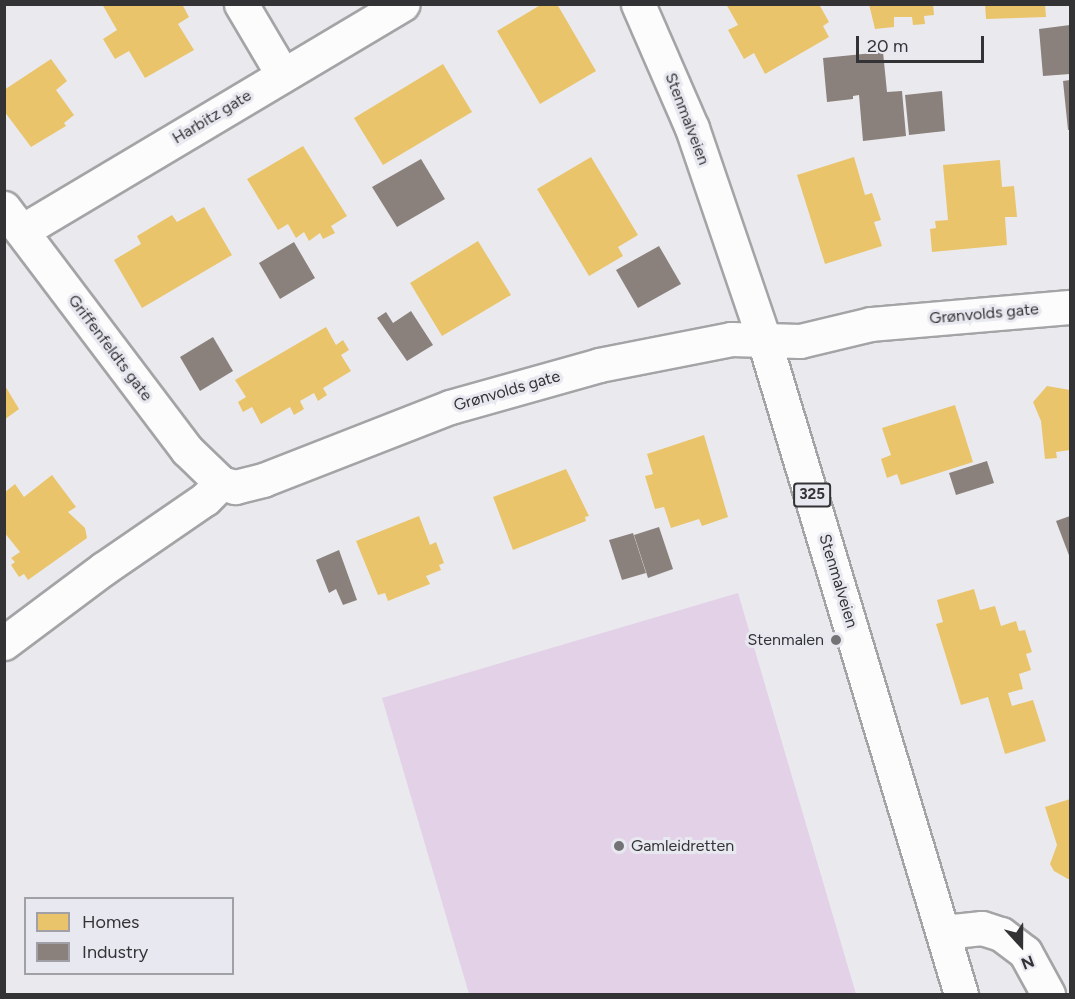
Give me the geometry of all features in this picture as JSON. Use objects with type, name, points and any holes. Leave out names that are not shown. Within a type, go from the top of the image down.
[{"type":"street","points":[[241,4],[283,75]]},
{"type":"street","name":"Harbitz gate","points":[[13,219],[283,75],[403,4]]},
{"type":"street","name":"Stenmalveien","points":[[638,4],[692,128],[764,340],[961,994]]},
{"type":"street","name":"Griffenfeldts gate","points":[[13,219],[187,450],[221,483]]},
{"type":"street","name":"Grønvolds gate","points":[[221,483],[235,487],[264,480],[450,407],[599,365],[731,339],[800,341],[871,324],[1071,307]]},
{"type":"street","points":[[4,644],[103,569],[205,499],[221,483]]},
{"type":"street","points":[[944,933],[982,928],[1001,934],[1025,952],[1048,994]]},
{"type":"shaded area","name":"Gamleidretten","points":[[738,593],[856,994],[469,994],[382,698]]},
{"type":"building: Homes","points":[[102,4],[182,4],[189,17],[178,24],[194,50],[145,78],[129,51],[115,59],[103,39],[117,30]]},
{"type":"building: Homes","points":[[542,4],[557,4],[596,71],[540,104],[497,31]]},
{"type":"building: Homes","points":[[726,4],[819,4],[829,22],[823,26],[829,37],[765,74],[754,53],[744,59],[728,30],[738,25]]},
{"type":"building: Homes","points":[[869,4],[933,4],[934,15],[924,16],[925,24],[913,25],[912,17],[894,17],[894,27],[875,29]]},
{"type":"building: Homes","points":[[985,4],[1045,4],[1046,17],[986,19]]},
{"type":"building: Homes","points":[[51,59],[67,81],[56,90],[74,115],[64,123],[66,126],[31,147],[4,111],[4,90]]},
{"type":"building: Homes","points":[[443,64],[472,112],[383,165],[354,118]]},
{"type":"building: Homes","points":[[303,146],[347,216],[331,226],[335,233],[323,239],[320,233],[309,241],[304,232],[296,238],[288,224],[278,230],[247,179]]},
{"type":"building: Homes","points":[[591,157],[638,235],[618,247],[623,256],[589,276],[537,189]]},
{"type":"building: Homes","points":[[854,157],[865,195],[872,193],[881,220],[874,222],[882,246],[825,264],[797,175]]},
{"type":"building: Homes","points":[[1000,160],[1002,187],[1014,186],[1017,217],[1005,217],[1007,245],[932,252],[930,229],[936,228],[935,221],[948,220],[943,165]]},
{"type":"building: Homes","points":[[204,207],[232,255],[142,308],[114,260],[141,244],[137,236],[172,215],[177,222]]},
{"type":"building: Homes","points":[[478,241],[511,295],[442,336],[410,283]]},
{"type":"building: Homes","points":[[326,327],[336,345],[343,340],[349,350],[341,355],[351,371],[323,388],[327,395],[318,401],[314,393],[300,401],[304,409],[294,415],[290,407],[261,424],[252,407],[243,412],[238,402],[246,397],[235,380]]},
{"type":"building: Homes","points":[[4,384],[19,409],[4,420]]},
{"type":"building: Homes","points":[[1047,386],[1070,390],[1070,450],[1056,452],[1057,458],[1045,459],[1041,421],[1033,402]]},
{"type":"building: Homes","points":[[955,405],[973,462],[901,485],[897,474],[887,478],[881,459],[891,455],[882,428]]},
{"type":"building: Homes","points":[[704,435],[728,517],[702,526],[699,519],[671,528],[664,507],[655,509],[645,476],[653,474],[647,454]]},
{"type":"building: Homes","points":[[566,469],[589,516],[585,517],[586,521],[513,550],[493,497]]},
{"type":"building: Homes","points":[[52,475],[76,507],[68,512],[85,528],[87,538],[28,580],[24,574],[19,577],[11,565],[15,562],[11,558],[20,552],[4,532],[4,493],[15,484],[24,497]]},
{"type":"building: Homes","points":[[419,516],[430,545],[436,542],[444,563],[439,565],[441,570],[426,576],[430,584],[388,601],[385,593],[378,595],[356,541]]},
{"type":"building: Homes","points":[[974,589],[980,610],[995,606],[1001,626],[1016,621],[1019,631],[1025,630],[1032,652],[1026,654],[1031,670],[1019,674],[1023,689],[1008,693],[1012,706],[1033,700],[1046,741],[1005,754],[988,697],[961,705],[936,624],[943,622],[937,600]]},
{"type":"building: Homes","points":[[1070,799],[1070,879],[1068,879],[1054,871],[1050,864],[1057,845],[1045,807]]},
{"type":"building: Industry","points":[[1070,25],[1070,74],[1043,76],[1039,29]]},
{"type":"building: Industry","points":[[883,52],[887,92],[902,91],[906,136],[863,141],[859,95],[853,96],[853,99],[827,102],[823,58]]},
{"type":"building: Industry","points":[[1070,80],[1070,130],[1068,130],[1063,81]]},
{"type":"building: Industry","points":[[942,91],[945,131],[909,135],[905,95]]},
{"type":"building: Industry","points":[[421,159],[445,199],[397,227],[372,187]]},
{"type":"building: Industry","points":[[294,242],[315,278],[280,299],[259,263]]},
{"type":"building: Industry","points":[[659,246],[681,284],[638,308],[616,270]]},
{"type":"building: Industry","points":[[411,311],[433,345],[407,361],[377,318],[386,312],[393,323]]},
{"type":"building: Industry","points":[[213,337],[233,371],[200,391],[180,357]]},
{"type":"building: Industry","points":[[987,461],[994,483],[956,495],[949,473]]},
{"type":"building: Industry","points":[[1070,516],[1070,558],[1056,521]]},
{"type":"building: Industry","points":[[659,527],[673,569],[648,578],[634,535]]},
{"type":"building: Industry","points":[[633,533],[646,573],[622,580],[609,540]]},
{"type":"building: Industry","points":[[339,550],[357,600],[343,605],[336,589],[329,593],[316,560]]},
{"type":"place","name":"Stenmalen","points":[[836,640]]},
{"type":"place","name":"Gamleidretten","points":[[619,846]]}]
